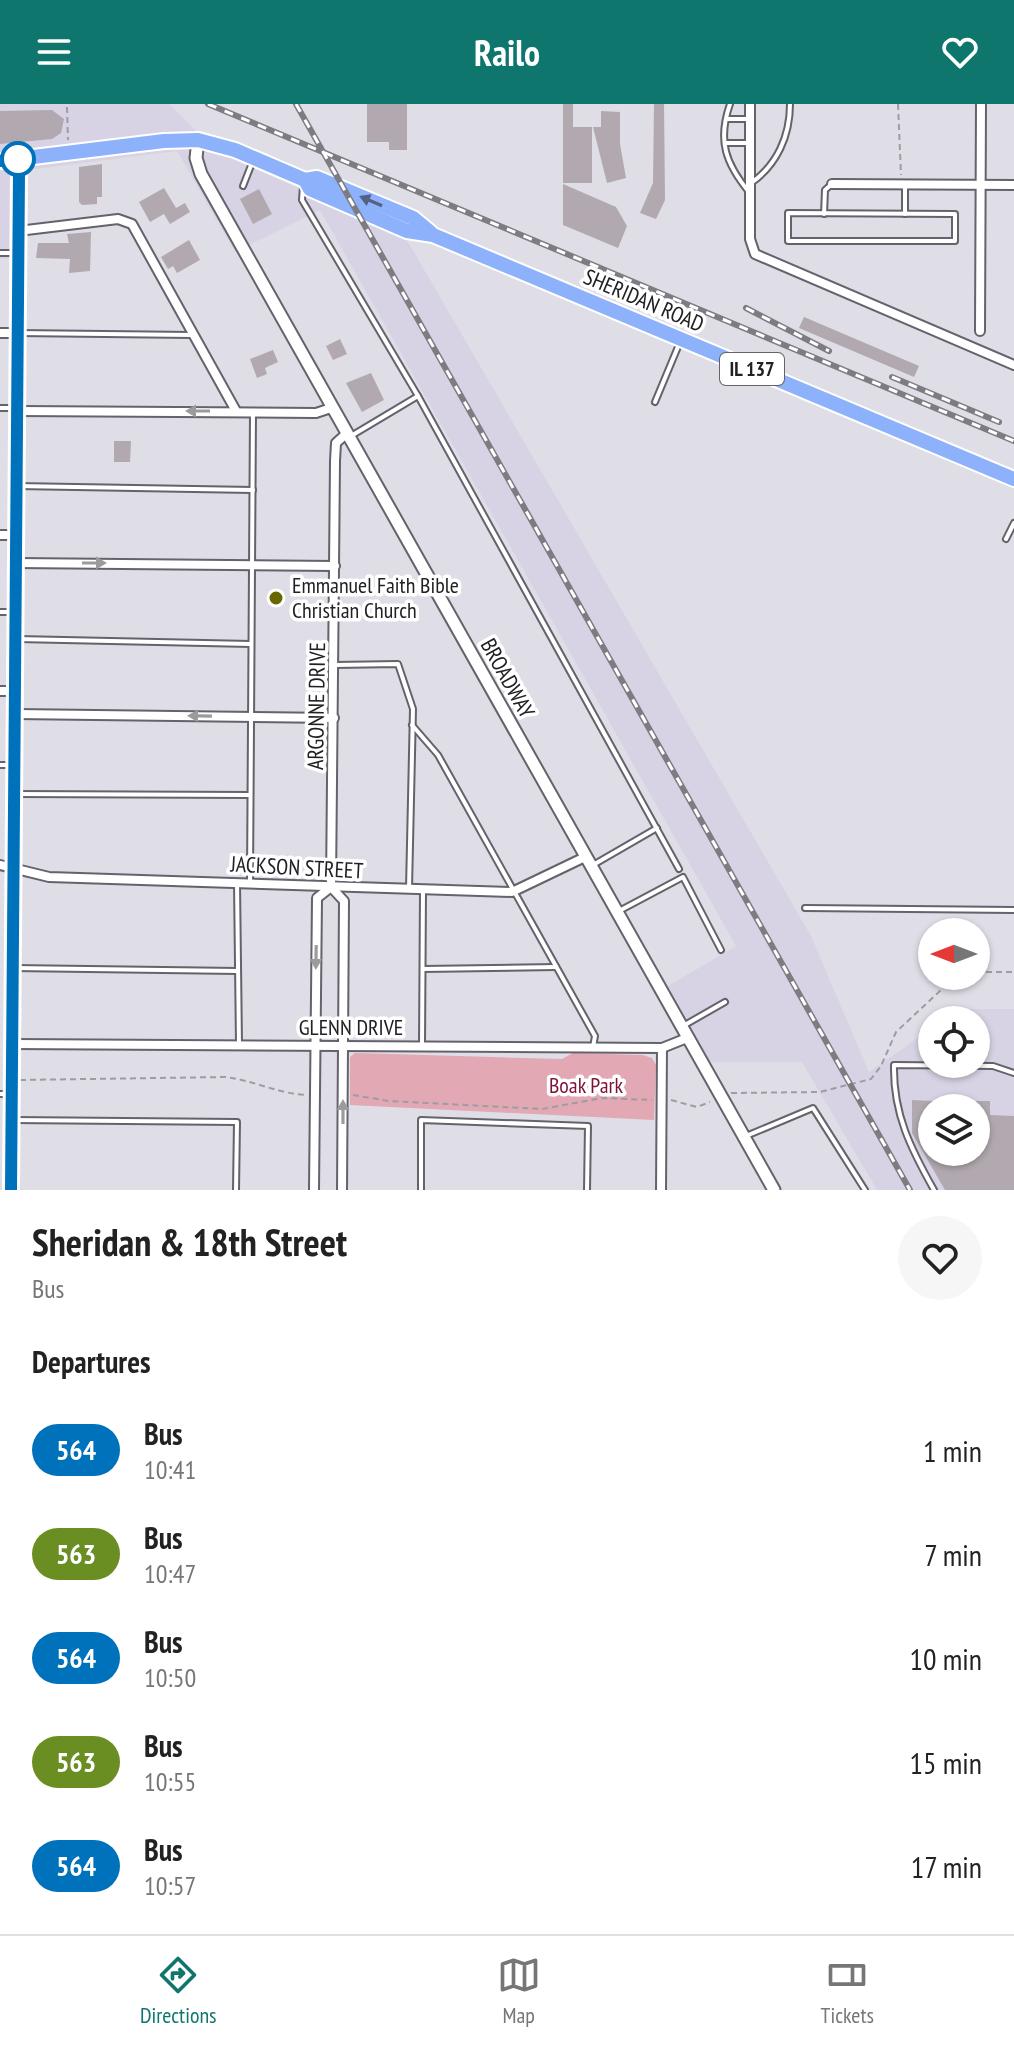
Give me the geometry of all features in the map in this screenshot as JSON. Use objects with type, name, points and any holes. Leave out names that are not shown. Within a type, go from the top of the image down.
[{"type":"highway","name":"SHERIDAN ROAD","points":[[0,161],[164,141],[198,140],[255,158],[305,180],[310,189],[407,231],[433,235],[1014,479]]},
{"type":"street","points":[[750,104],[750,239],[755,254],[1014,365]]},
{"type":"street","points":[[980,331],[981,104]]},
{"type":"street","name":"BROADWAY","points":[[198,140],[196,158],[201,174],[774,1190]]},
{"type":"street","points":[[11,1190],[18,159]]},
{"type":"street","points":[[832,184],[1014,185]]},
{"type":"street","points":[[18,231],[118,219],[132,224],[236,411]]},
{"type":"street","points":[[0,333],[17,333]]},
{"type":"street","points":[[17,410],[316,413],[331,408]]},
{"type":"street","name":"ARGONNE DRIVE","points":[[342,1190],[344,901],[331,887],[336,443],[347,436]]},
{"type":"street","points":[[0,535],[16,535]]},
{"type":"street","points":[[16,563],[335,566]]},
{"type":"street","points":[[0,691],[15,691]]},
{"type":"street","points":[[15,714],[334,718]]},
{"type":"street","name":"JACKSON STREET","points":[[0,865],[49,877],[250,881],[409,891],[512,892],[588,862]]},
{"type":"street","name":"ARGONNE DRIVE","points":[[314,1190],[317,898],[331,887]]},
{"type":"street","points":[[0,1021],[13,1021]]},
{"type":"street","name":"GLENN DRIVE","points":[[12,1044],[662,1048],[684,1032]]},
{"type":"street","points":[[661,1190],[662,1048]]},
{"type":"street","points":[[0,1171],[11,1171]]},
{"type":"lane","points":[[730,104],[725,143],[729,168],[751,194]]},
{"type":"lane","points":[[751,183],[770,170],[790,125],[790,104]]},
{"type":"lane","points":[[727,119],[750,119]]},
{"type":"lane","points":[[725,143],[750,143]]},
{"type":"lane","points":[[243,186],[255,158]]},
{"type":"lane","points":[[305,180],[300,193],[302,200],[418,396],[679,869]]},
{"type":"lane","points":[[824,214],[825,190],[832,184]]},
{"type":"lane","points":[[903,184],[905,214]]},
{"type":"lane","points":[[788,213],[824,214],[955,214],[955,241],[788,241],[788,213]]},
{"type":"lane","points":[[0,253],[18,253]]},
{"type":"lane","points":[[17,333],[194,335]]},
{"type":"lane","points":[[655,402],[681,340]]},
{"type":"lane","points":[[347,436],[418,396]]},
{"type":"lane","points":[[0,408],[17,410]]},
{"type":"lane","points":[[250,881],[253,411]]},
{"type":"lane","points":[[16,486],[253,490]]},
{"type":"lane","points":[[1006,539],[1014,523]]},
{"type":"lane","points":[[0,612],[15,612]]},
{"type":"lane","points":[[15,639],[251,644]]},
{"type":"lane","points":[[335,665],[398,664],[407,684],[412,725],[409,891]]},
{"type":"lane","points":[[412,725],[438,755],[595,1036],[593,1047]]},
{"type":"lane","points":[[0,765],[14,765]]},
{"type":"lane","points":[[14,794],[250,795]]},
{"type":"lane","points":[[588,862],[657,828]]},
{"type":"lane","points":[[617,912],[683,877],[721,950]]},
{"type":"lane","points":[[237,881],[239,1044]]},
{"type":"lane","points":[[422,1046],[423,891]]},
{"type":"lane","points":[[805,908],[1014,910]]},
{"type":"lane","points":[[423,969],[556,967]]},
{"type":"lane","points":[[13,968],[238,971]]},
{"type":"lane","points":[[684,1032],[725,1002]]},
{"type":"lane","points":[[934,1190],[907,1141],[896,1106],[894,1065],[993,1066],[1014,1073]]},
{"type":"lane","points":[[0,1094],[12,1094]]},
{"type":"lane","points":[[744,1137],[813,1108],[865,1190]]},
{"type":"lane","points":[[12,1120],[237,1122],[236,1190]]},
{"type":"lane","points":[[421,1190],[421,1120],[588,1126],[587,1190]]},
{"type":"path","points":[[898,104],[903,184]]},
{"type":"path","points":[[67,107],[68,141]]},
{"type":"path","points":[[990,972],[1014,972]]},
{"type":"path","points":[[728,1094],[820,1092],[871,1079],[881,1066],[896,1032],[941,990]]},
{"type":"path","points":[[23,1080],[225,1077],[244,1079],[288,1094],[305,1095]]},
{"type":"path","points":[[351,1095],[389,1101],[542,1109],[602,1098],[648,1100]]},
{"type":"path","points":[[666,1099],[697,1107],[713,1101]]},
{"type":"shaded area","points":[[0,104],[169,104],[217,152],[404,235],[811,936],[869,1072],[918,1038],[918,1078],[990,1078],[990,1009],[1014,1009],[1014,1190],[877,1190],[802,1062],[710,1062],[668,986],[736,946],[320,210],[235,252],[177,151],[27,170],[27,258],[0,259]]},
{"type":"green space","name":"Boak Park","points":[[355,1053],[562,1059],[573,1053],[643,1055],[652,1058],[656,1065],[654,1120],[350,1105],[350,1057]]},
{"type":"building","points":[[367,104],[407,104],[407,150],[389,150],[389,142],[367,142]]},
{"type":"building","points":[[563,104],[573,104],[573,127],[592,127],[592,183],[563,183]]},
{"type":"building","points":[[654,104],[664,104],[665,200],[656,219],[640,213],[653,183]]},
{"type":"building","points":[[52,110],[64,119],[61,133],[52,139],[0,144],[0,111]]},
{"type":"building","points":[[601,111],[620,112],[620,144],[626,178],[607,183],[593,127],[601,127]]},
{"type":"building","points":[[102,164],[102,197],[97,197],[97,204],[82,205],[79,202],[79,167]]},
{"type":"building","points":[[563,184],[616,207],[627,226],[618,248],[563,225]]},
{"type":"building","points":[[164,188],[176,208],[185,203],[190,212],[170,224],[164,214],[150,222],[139,202]]},
{"type":"building","points":[[259,189],[272,214],[253,224],[240,199]]},
{"type":"building","points":[[91,232],[90,271],[69,273],[70,259],[36,258],[38,243],[69,243],[67,234]]},
{"type":"building","points":[[189,240],[200,260],[177,273],[173,266],[168,269],[161,257]]},
{"type":"building","points":[[804,317],[919,366],[914,377],[799,328]]},
{"type":"building","points":[[340,339],[347,354],[333,360],[326,346]]},
{"type":"building","points":[[273,350],[278,362],[265,368],[267,374],[257,378],[250,359]]},
{"type":"building","points":[[371,373],[384,400],[362,412],[346,383]]},
{"type":"building","points":[[114,441],[131,441],[130,462],[114,462]]},
{"type":"building","points":[[912,1100],[918,1100],[918,1143],[912,1133]]},
{"type":"building","points":[[990,1115],[1014,1116],[1014,1190],[945,1190],[931,1166],[990,1166]]},
{"type":"railway","points":[[208,104],[1014,441]]},
{"type":"railway","points":[[296,104],[910,1190]]},
{"type":"railway","points":[[746,308],[829,351]]},
{"type":"railway","points":[[892,377],[999,422]]},
{"type":"bus line","name":"564","points":[[0,161],[18,159],[19,173],[11,1190]]},
{"type":"place","name":"Emmanuel Faith Bible Christian Church","points":[[276,598]]}]
